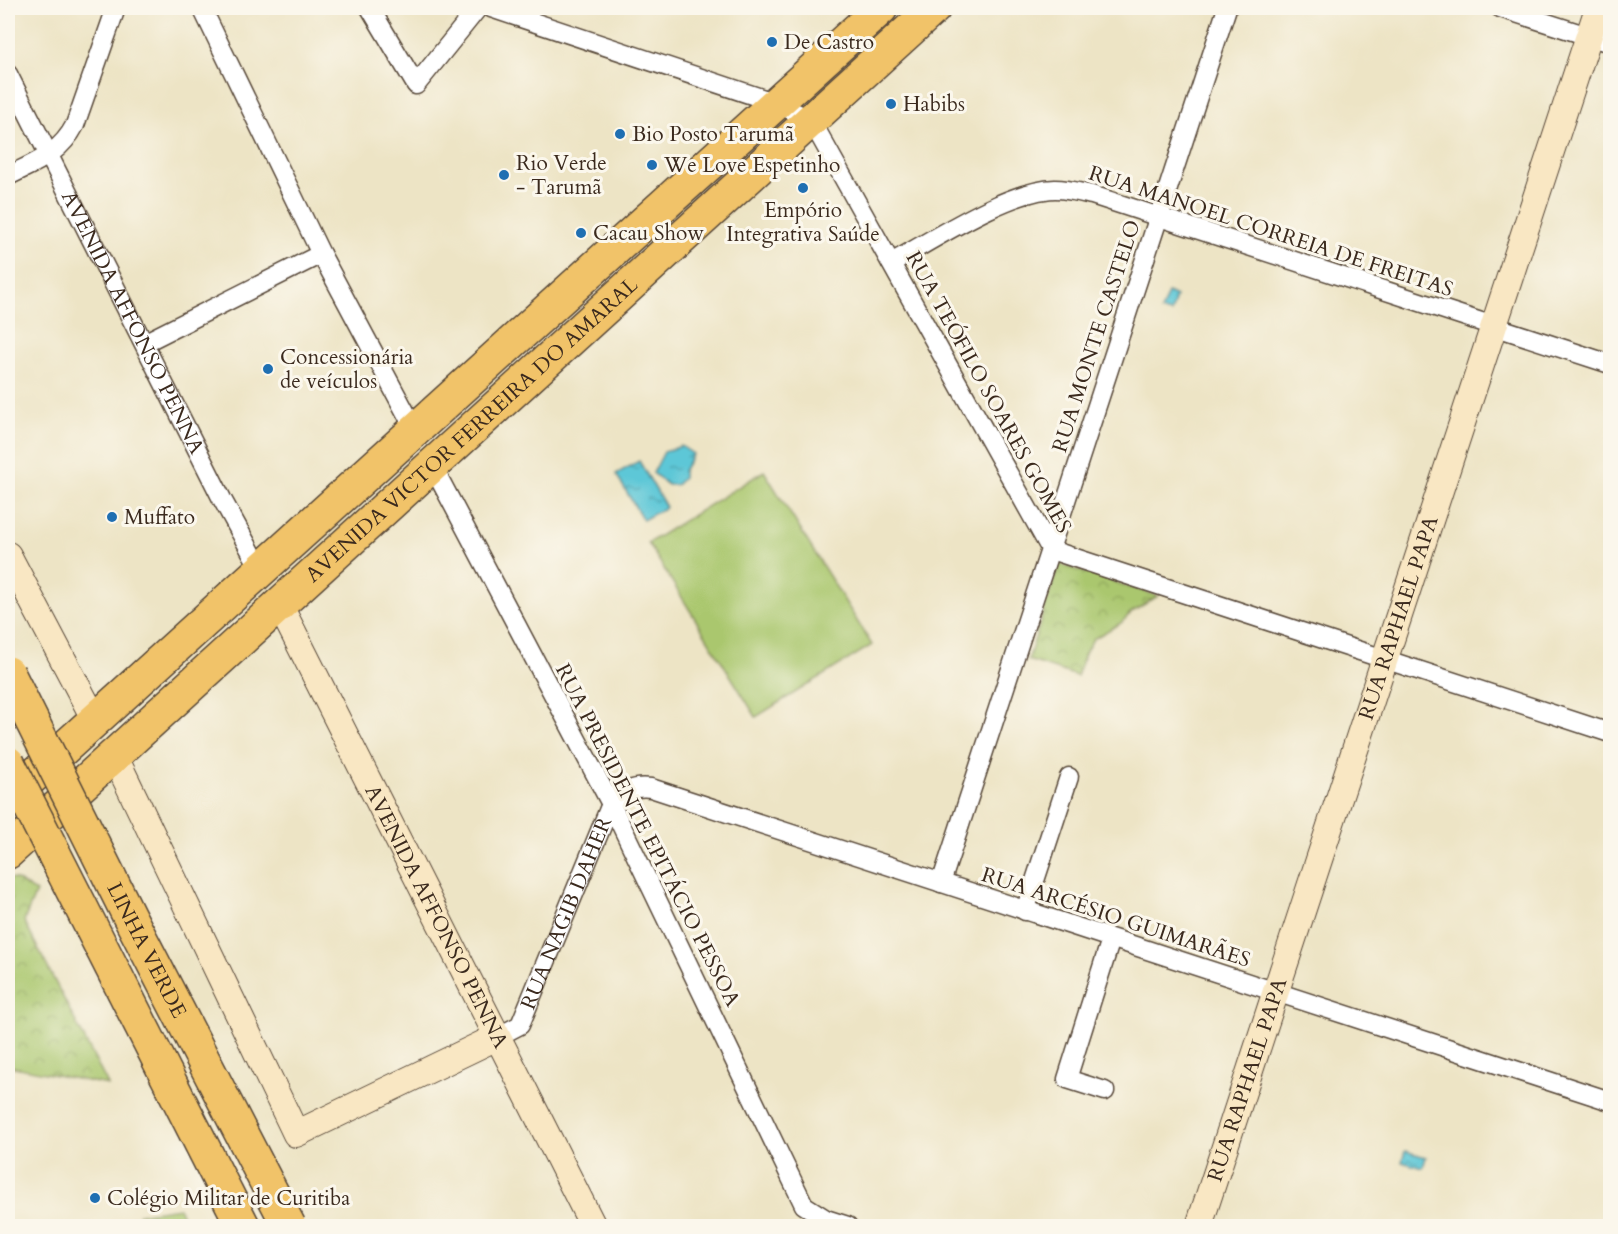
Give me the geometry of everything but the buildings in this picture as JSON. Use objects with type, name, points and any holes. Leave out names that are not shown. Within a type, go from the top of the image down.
[{"type":"highway","name":"AVENIDA VICTOR FERREIRA DO AMARAL","points":[[8,799],[882,8]]},
{"type":"highway","name":"AVENIDA VICTOR FERREIRA DO AMARAL","points":[[8,852],[934,8]]},
{"type":"highway","name":"LINHA VERDE","points":[[8,673],[129,916],[289,1227]]},
{"type":"highway","name":"LINHA VERDE","points":[[8,764],[243,1227]]},
{"type":"street","points":[[8,176],[49,156],[67,140],[75,125],[116,8]]},
{"type":"street","points":[[202,8],[321,254],[415,430]]},
{"type":"street","points":[[370,8],[416,85],[478,8]]},
{"type":"street","points":[[491,8],[776,103],[811,120]]},
{"type":"street","name":"RUA MONTE CASTELO","points":[[941,883],[1227,8]]},
{"type":"street","points":[[1500,8],[1600,40]]},
{"type":"street","name":"RUA RAPHAEL PAPA","points":[[1199,1227],[1494,326],[1600,40],[1598,8]]},
{"type":"street","name":"AVENIDA AFFONSO PENNA","points":[[8,74],[222,499],[261,570]]},
{"type":"street","name":"RUA TEÓFILO SOARES GOMES","points":[[811,120],[1051,550],[1611,733]]},
{"type":"street","name":"RUA MANOEL CORREIA DE FREITAS","points":[[891,263],[1004,202],[1030,193],[1053,189],[1072,190],[1611,364]]},
{"type":"street","points":[[144,343],[321,254]]},
{"type":"street","name":"RUA PRESIDENTE EPITÁCIO PESSOA","points":[[432,465],[611,804],[804,1204],[825,1223],[848,1227]]},
{"type":"street","points":[[8,555],[95,720]]},
{"type":"street","name":"AVENIDA AFFONSO PENNA","points":[[279,604],[594,1227]]},
{"type":"street","name":"RUA NAGIB DAHER","points":[[114,755],[296,1134],[520,1025],[611,804]]},
{"type":"street","points":[[1025,911],[1069,777]]},
{"type":"street","name":"RUA ARCÉSIO GUIMARÃES","points":[[611,804],[629,789],[651,788],[1611,1101]]},
{"type":"street","points":[[1105,1091],[1068,1079],[1111,939]]},
{"type":"green space","points":[[764,471],[872,645],[756,717],[648,543]]},
{"type":"green space","points":[[1059,564],[1158,596],[1132,612],[1121,623],[1093,639],[1077,676],[1028,660]]},
{"type":"green space","points":[[8,878],[17,880],[36,892],[24,921],[108,1085],[8,1066]]},
{"type":"green space","points":[[179,1208],[189,1226],[135,1226],[139,1214]]},
{"type":"water","points":[[1168,293],[1176,297],[1171,313],[1161,311]]},
{"type":"water","points":[[681,446],[693,454],[683,471],[683,478],[676,485],[668,485],[653,473],[664,452]]},
{"type":"water","points":[[639,461],[666,507],[643,520],[616,474]]},
{"type":"water","points":[[1405,1151],[1426,1157],[1423,1168],[1402,1162]]},
{"type":"place","name":"De Castro","points":[[772,42]]},
{"type":"place","name":"Habibs","points":[[891,104]]},
{"type":"place","name":"Bio Posto Tarumã","points":[[620,134]]},
{"type":"place","name":"We Love Espetinho","points":[[652,165]]},
{"type":"place","name":"Rio Verde - Tarumã","points":[[504,175]]},
{"type":"place","name":"Empório Integrativa Saúde","points":[[803,188]]},
{"type":"place","name":"Cacau Show","points":[[581,233]]},
{"type":"place","name":"Concessionária de veículos","points":[[268,369]]},
{"type":"place","name":"Muffato","points":[[112,517]]},
{"type":"place","name":"Colégio Militar de Curitiba","points":[[95,1198]]}]
